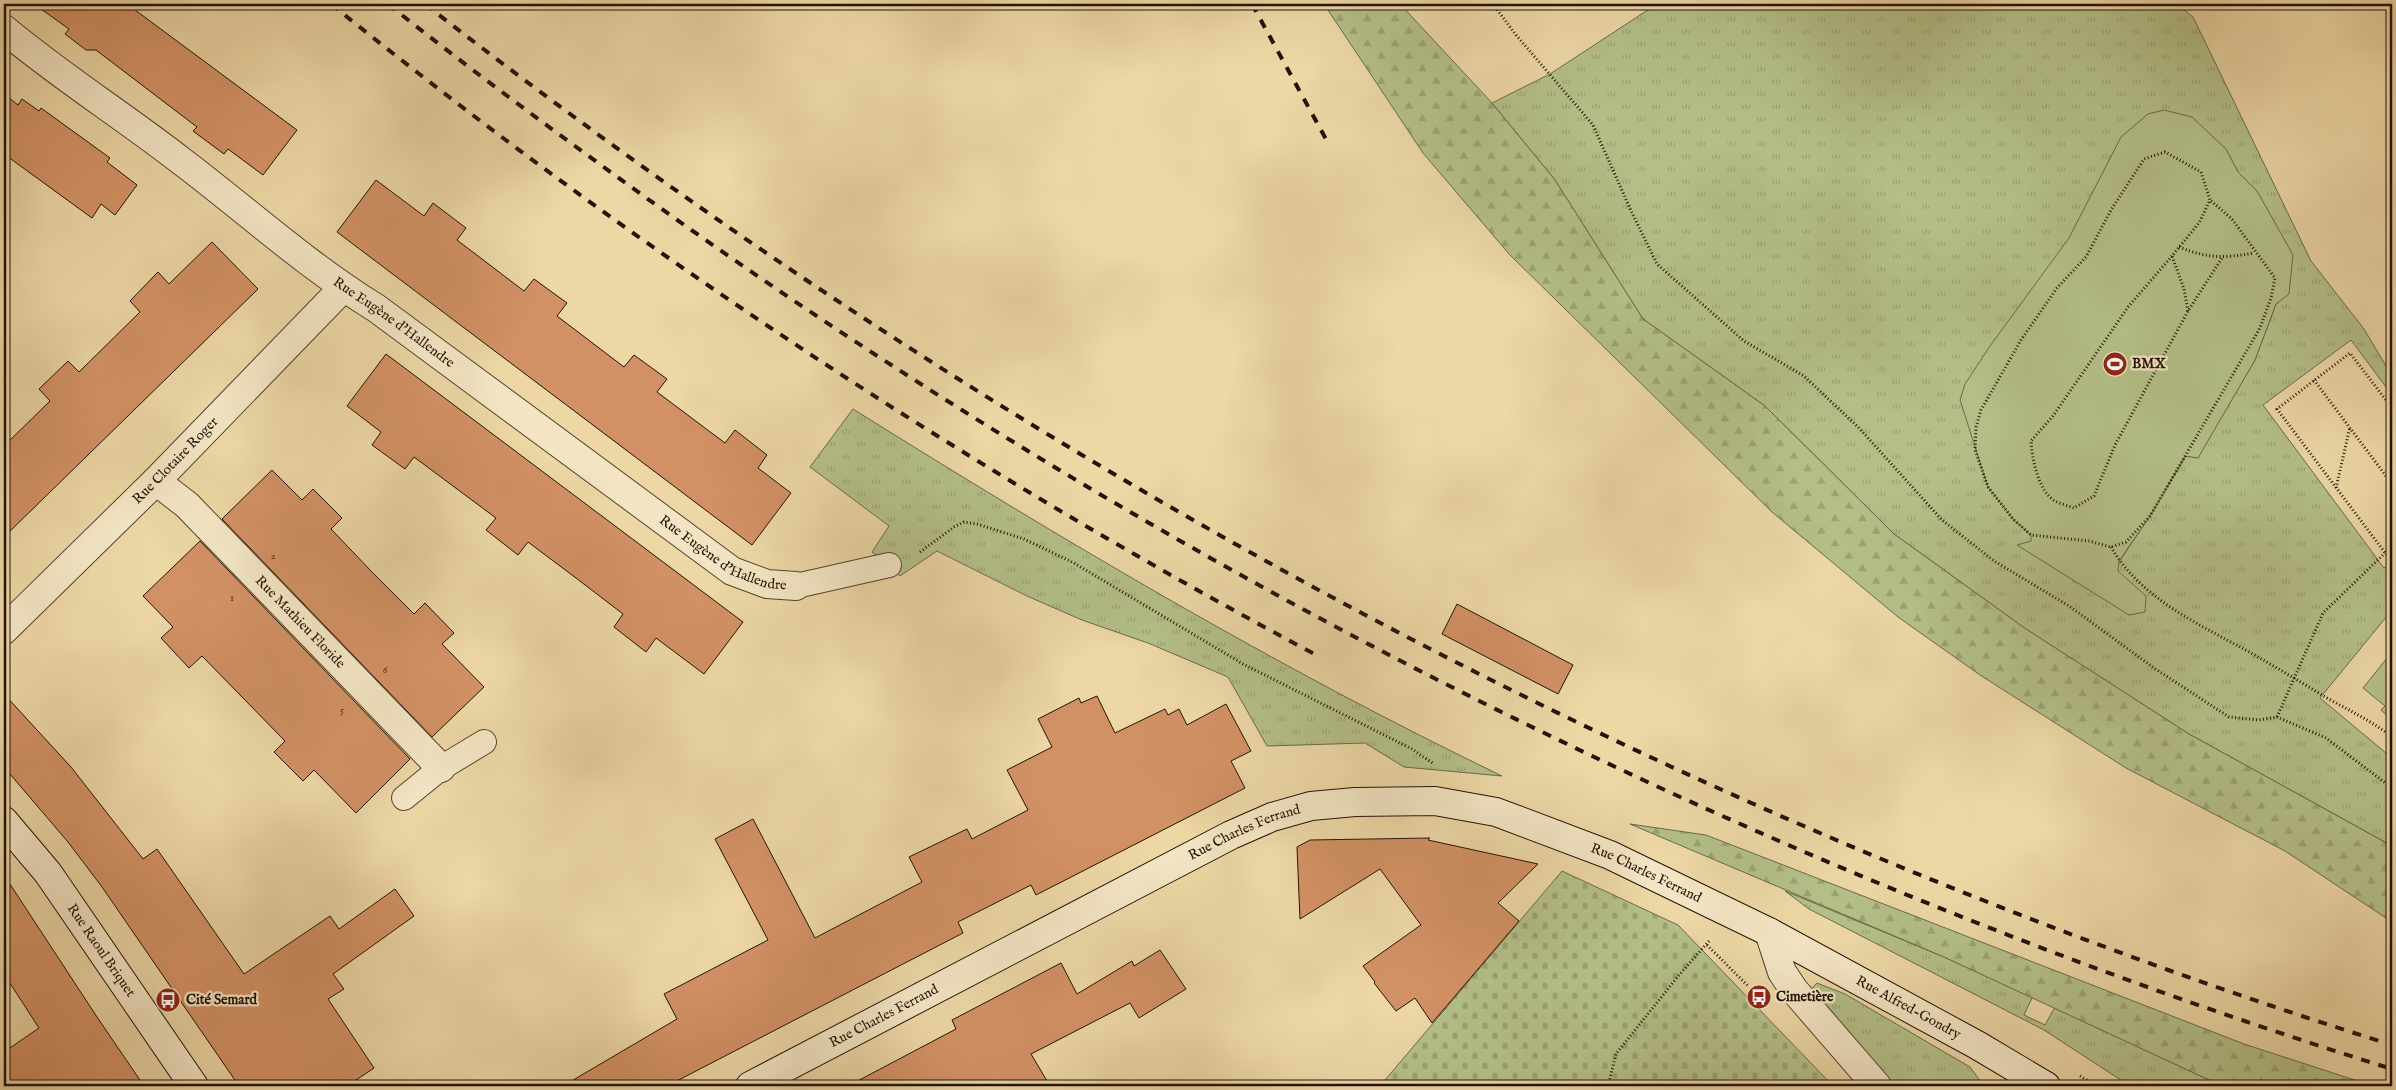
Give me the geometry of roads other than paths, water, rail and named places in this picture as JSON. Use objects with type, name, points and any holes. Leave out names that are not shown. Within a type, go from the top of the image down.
[{"type":"street","name":"Rue Eugène d'Hallendre","points":[[4,29],[32,52],[179,159],[343,288],[376,308],[732,571],[767,584],[796,586]]},
{"type":"street","name":"Rue Clotaire Roger","points":[[4,630],[156,482],[343,288]]},
{"type":"street","name":"Rue Mathieu Floride","points":[[156,482],[187,505],[440,768]]},
{"type":"street","name":"Rue Charles Ferrand","points":[[750,1086],[1231,835],[1272,817],[1311,806],[1398,800],[1435,801],[1496,812],[1610,855],[1769,932]]},
{"type":"street","name":"Rue Raoul Briquet","points":[[4,821],[48,874],[194,1086]]},
{"type":"street","name":"Rue Alfred-Gondry","points":[[1769,932],[1977,1045],[2046,1086]]},
{"type":"street","points":[[1769,932],[1782,972],[1794,990],[1877,1086]]},
{"type":"lane","points":[[796,586],[889,565]]},
{"type":"lane","points":[[404,798],[440,768],[484,742]]},
{"type":"railway","points":[[331,4],[447,96],[566,184],[686,270],[809,353],[933,433],[1060,511],[1188,585],[1318,656]]},
{"type":"railway","points":[[388,4],[451,54],[645,197],[847,336],[1054,467],[1266,589],[1484,703],[1705,808],[1931,904],[2160,991],[2392,1069]]},
{"type":"railway","points":[[425,4],[650,172],[881,329],[1118,476],[1362,613],[1611,738],[1866,853],[2126,955],[2392,1045]]},
{"type":"railway","points":[[1252,4],[1327,141]]},
{"type":"place","name":"BMX","points":[[2115,364]]},
{"type":"place","name":"Cimetière","points":[[1759,997]]},
{"type":"place","name":"Cité Semard","points":[[168,1000]]}]
